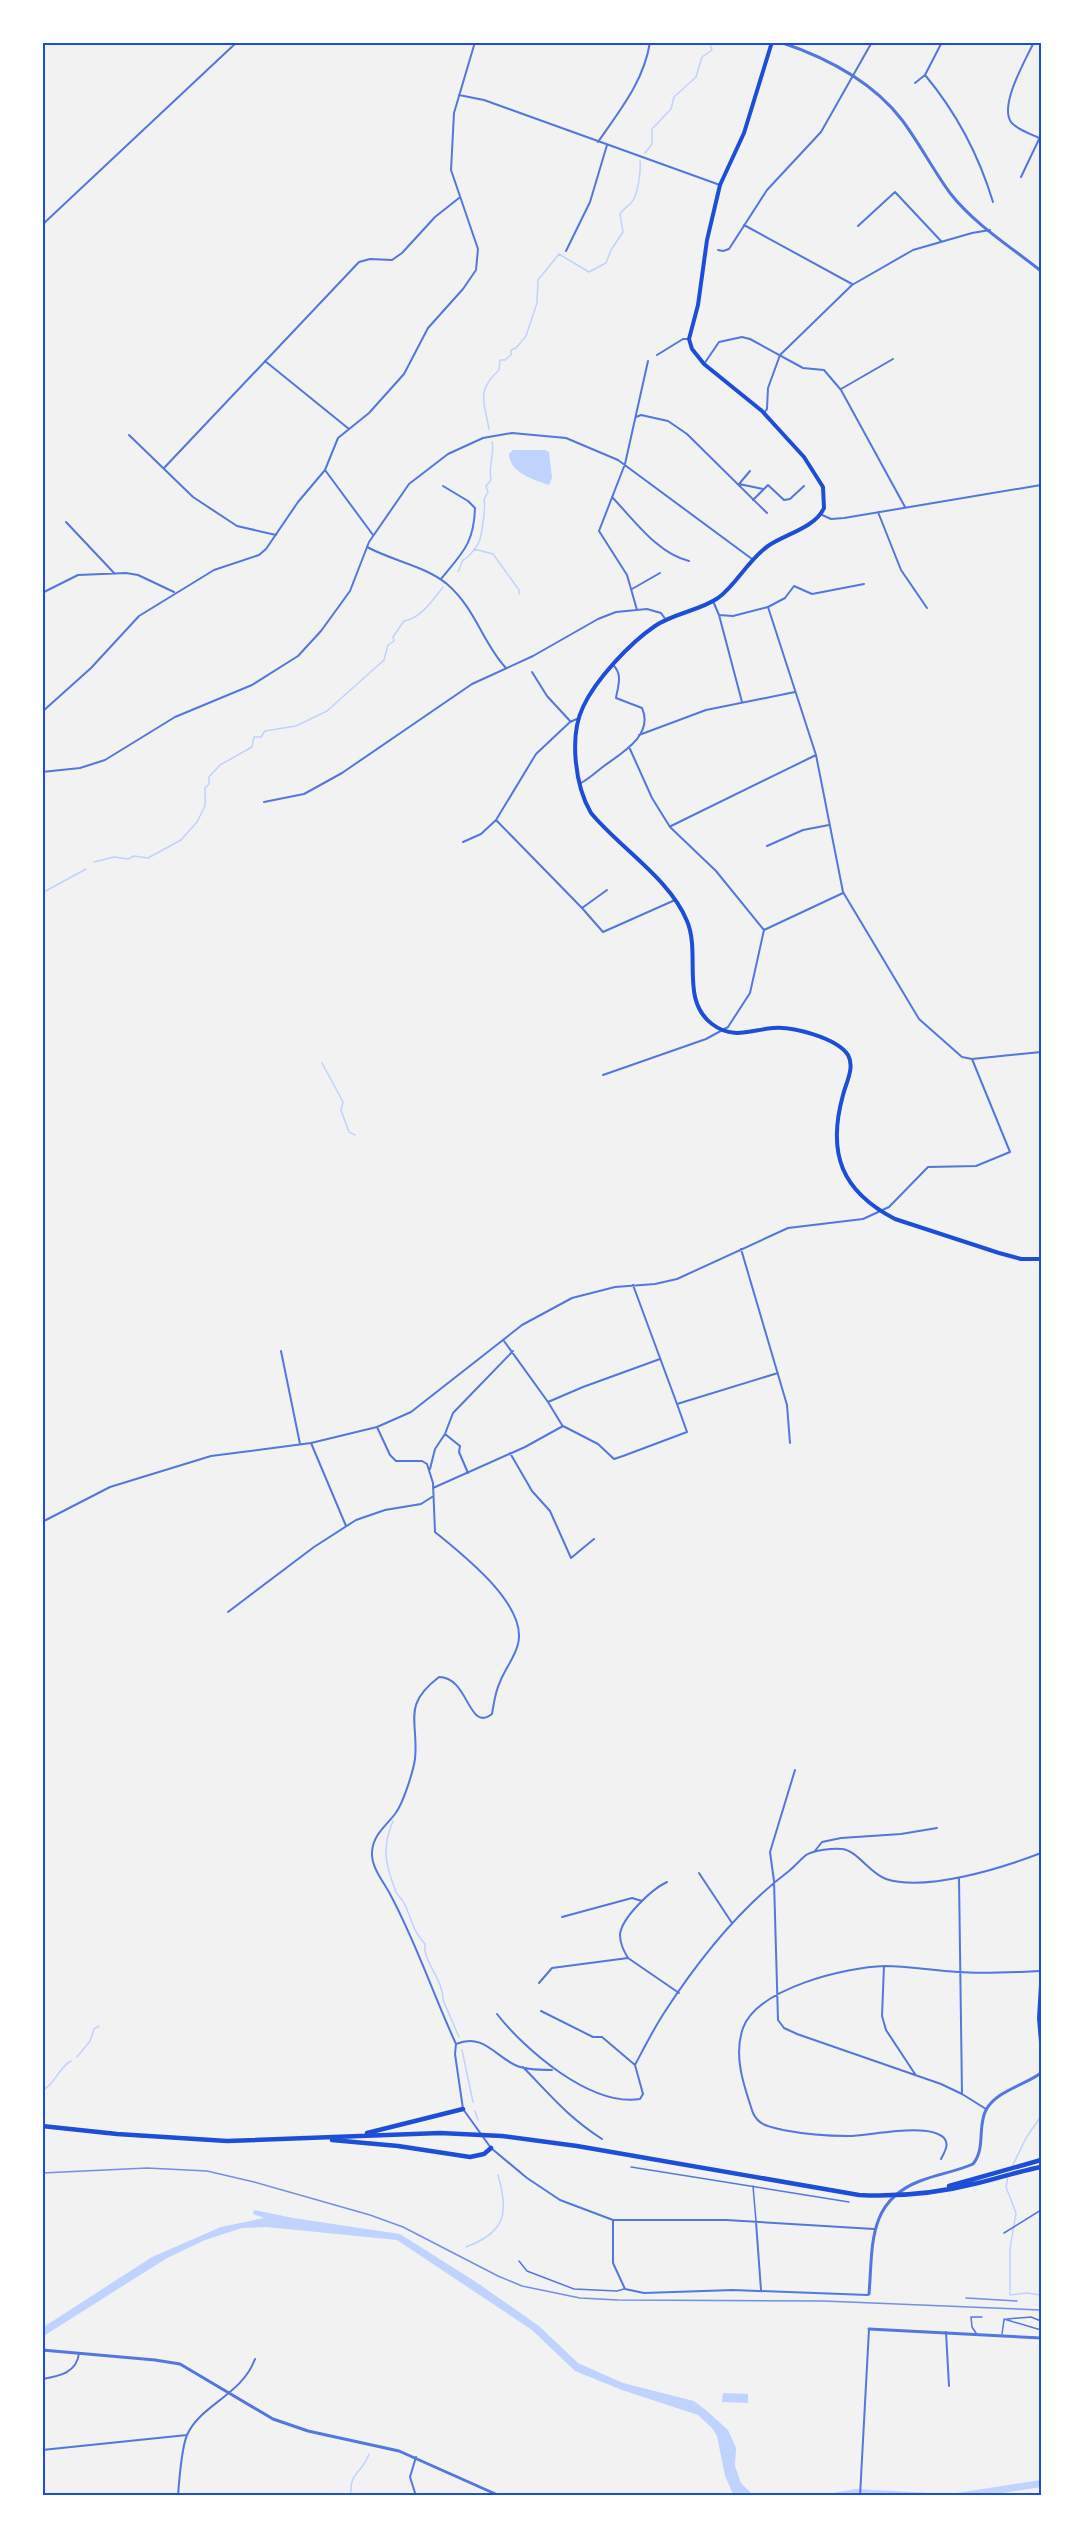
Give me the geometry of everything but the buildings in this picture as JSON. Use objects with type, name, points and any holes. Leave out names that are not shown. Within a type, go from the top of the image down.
[{"type":"main road","points":[[772,42],[744,133],[720,185],[707,240],[698,305],[689,339],[692,349],[704,364],[764,413],[815,472],[823,487],[824,498],[820,514],[767,546],[721,596],[666,620],[642,636],[613,665],[582,707],[576,749],[580,784],[584,802],[591,813],[667,891],[688,922],[692,940],[692,979],[696,1001],[710,1023],[722,1030],[744,1034],[774,1028],[789,1029],[833,1042],[849,1056],[851,1065],[849,1077],[837,1126],[838,1159],[846,1179],[855,1191],[881,1212],[923,1229],[1022,1259],[1041,1259]]},
{"type":"main road","points":[[1041,1984],[1039,2018],[1041,2042]]},
{"type":"main road","points":[[359,2136],[463,2109]]},
{"type":"main road","points":[[42,2126],[117,2134],[227,2141],[460,2133],[502,2136],[577,2146],[859,2195],[876,2196],[908,2195],[992,2180],[1041,2160]]},
{"type":"main road","points":[[308,2138],[366,2142],[470,2157],[484,2154],[491,2148]]},
{"type":"main road","points":[[941,2190],[991,2173],[1041,2166]]},
{"type":"street","points":[[42,225],[237,42]]},
{"type":"street","points":[[42,712],[91,668],[139,616],[174,592],[214,570],[259,555],[325,470],[338,438],[369,413],[404,374],[428,328],[463,289],[476,270],[478,249],[451,170],[454,113],[474,42]]},
{"type":"street","points":[[598,142],[643,72],[650,42]]},
{"type":"street","points":[[780,42],[817,57],[853,76],[877,94],[900,118],[951,194],[990,230],[1041,271]]},
{"type":"street","points":[[718,250],[723,252],[729,249],[774,181],[812,145],[872,42]]},
{"type":"street","points":[[915,83],[926,75],[942,42]]},
{"type":"street","points":[[1021,177],[1040,136],[1012,124],[1008,115],[1008,103],[1034,42]]},
{"type":"street","points":[[926,75],[948,102],[957,123],[972,146],[993,202]]},
{"type":"street","points":[[458,95],[484,100],[720,185]]},
{"type":"street","points":[[566,251],[590,202],[607,145]]},
{"type":"street","points":[[858,226],[896,192],[941,241]]},
{"type":"street","points":[[164,468],[359,262],[370,259],[392,260],[402,253],[435,217],[459,198]]},
{"type":"street","points":[[744,225],[852,285]]},
{"type":"street","points":[[764,413],[767,409],[768,388],[780,355],[852,285],[913,250],[990,230]]},
{"type":"street","points":[[704,364],[719,342],[742,337],[750,339],[802,368],[824,370],[841,390],[905,507]]},
{"type":"street","points":[[657,355],[683,339],[689,339]]},
{"type":"street","points":[[841,390],[893,359]]},
{"type":"street","points":[[265,361],[349,429]]},
{"type":"street","points":[[637,610],[627,575],[599,531],[625,464],[648,361]]},
{"type":"street","points":[[636,417],[641,415],[668,421],[687,434],[767,513]]},
{"type":"street","points":[[42,772],[80,768],[105,760],[175,717],[252,685],[298,656],[321,631],[350,591],[366,546],[409,484],[447,454],[483,438],[512,433],[566,438],[625,464],[752,560]]},
{"type":"street","points":[[129,435],[193,497],[237,526],[276,535]]},
{"type":"street","points":[[325,470],[373,536]]},
{"type":"street","points":[[739,484],[750,471]]},
{"type":"street","points":[[739,484],[763,489]]},
{"type":"street","points":[[753,500],[768,485],[780,498],[787,500],[804,486]]},
{"type":"street","points":[[820,514],[831,519],[1041,485]]},
{"type":"street","points":[[441,579],[468,545],[473,532],[475,508],[468,501],[443,486]]},
{"type":"street","points":[[612,497],[651,537],[676,558],[689,561]]},
{"type":"street","points":[[878,512],[901,570],[927,608]]},
{"type":"street","points":[[66,522],[115,574]]},
{"type":"street","points":[[366,546],[389,559],[417,567],[441,579],[472,612],[506,668]]},
{"type":"street","points":[[632,589],[660,573]]},
{"type":"street","points":[[42,593],[78,575],[115,574],[138,575],[174,592]]},
{"type":"street","points":[[718,615],[733,616],[768,607],[785,598],[794,586],[812,594],[864,584]]},
{"type":"street","points":[[713,601],[742,702]]},
{"type":"street","points":[[768,607],[816,755],[843,892],[919,1020],[962,1057],[972,1059],[1041,1052]]},
{"type":"street","points":[[264,802],[304,794],[342,773],[472,684],[533,656],[598,619],[616,612],[647,609],[661,613],[666,620]]},
{"type":"street","points":[[580,784],[630,749],[639,735],[645,714],[642,708],[616,698],[620,677],[613,665]]},
{"type":"street","points":[[532,672],[548,696],[571,722]]},
{"type":"street","points":[[639,735],[706,710],[795,692]]},
{"type":"street","points":[[463,842],[481,834],[496,820],[537,754],[571,722],[579,718]]},
{"type":"street","points":[[630,749],[652,798],[670,827],[716,871],[764,930]]},
{"type":"street","points":[[670,827],[816,755]]},
{"type":"street","points":[[496,820],[603,932],[675,900]]},
{"type":"street","points":[[767,846],[803,830],[828,825]]},
{"type":"street","points":[[582,908],[607,890]]},
{"type":"street","points":[[764,930],[843,892]]},
{"type":"street","points":[[603,1075],[705,1039],[728,1027],[750,993],[764,930]]},
{"type":"street","points":[[42,1522],[110,1487],[211,1456],[311,1443],[377,1427],[411,1412],[522,1325],[572,1298],[615,1287],[655,1284],[677,1279],[788,1228],[849,1222],[881,1212],[898,1199],[928,1167],[976,1166],[1010,1152],[972,1059]]},
{"type":"street","points":[[741,1249],[787,1405],[790,1443]]},
{"type":"street","points":[[504,1341],[548,1402],[562,1426],[598,1444],[614,1459],[687,1432],[633,1285]]},
{"type":"street","points":[[280,1351],[300,1444]]},
{"type":"street","points":[[430,1471],[435,1449],[445,1434],[453,1413],[513,1351]]},
{"type":"street","points":[[548,1402],[660,1359]]},
{"type":"street","points":[[677,1404],[778,1373]]},
{"type":"street","points":[[433,1488],[510,1453],[562,1426]]},
{"type":"street","points":[[377,1427],[390,1455],[396,1461],[422,1461],[427,1464],[433,1488],[435,1532],[491,1583],[514,1615],[519,1629],[518,1646],[500,1682],[492,1714],[480,1718],[475,1715],[460,1687],[451,1679],[439,1677],[419,1695],[413,1716],[415,1759],[409,1779],[398,1809],[382,1827],[372,1851],[374,1866],[402,1916],[456,2044],[455,2054],[463,2109],[491,2148],[527,2178],[560,2200],[613,2220],[756,2221],[874,2229]]},
{"type":"street","points":[[445,1434],[460,1446],[459,1452],[468,1473]]},
{"type":"street","points":[[311,1443],[346,1526]]},
{"type":"street","points":[[510,1453],[532,1491],[550,1511],[571,1558],[594,1539]]},
{"type":"street","points":[[228,1612],[346,1526],[385,1510],[421,1504],[432,1497]]},
{"type":"street","points":[[795,1770],[770,1852],[774,1881],[778,2020],[784,2028],[896,2070],[916,2075],[962,2094],[986,2109]]},
{"type":"street","points":[[814,1852],[822,1842],[841,1838],[901,1834],[937,1828]]},
{"type":"street","points":[[634,2065],[664,2012],[732,1923],[774,1881],[806,1855],[842,1849],[854,1855],[874,1874],[889,1880],[929,1883],[959,1878],[1041,1853]]},
{"type":"street","points":[[699,1873],[732,1923]]},
{"type":"street","points":[[959,1878],[962,2094]]},
{"type":"street","points":[[667,1882],[657,1887],[642,1901],[621,1932],[622,1947],[628,1958],[679,1993]]},
{"type":"street","points":[[562,1917],[632,1898],[642,1901]]},
{"type":"street","points":[[539,1983],[552,1968],[628,1958]]},
{"type":"street","points":[[884,1966],[882,2016],[886,2030],[916,2075]]},
{"type":"street","points":[[941,2159],[946,2141],[943,2137],[932,2133],[914,2130],[848,2136],[802,2134],[763,2126],[756,2120],[738,2063],[743,2028],[763,2002],[812,1979],[884,1966],[961,1972],[1041,1971]]},
{"type":"street","points":[[497,2014],[508,2028],[553,2070],[601,2096],[613,2099],[642,2098],[643,2094],[634,2065],[602,2037],[593,2037],[541,2011]]},
{"type":"street","points":[[456,2044],[470,2041],[484,2043],[514,2065],[553,2070]]},
{"type":"street","points":[[523,2067],[576,2122],[602,2139]]},
{"type":"street","points":[[613,2220],[614,2263],[625,2289],[644,2293],[761,2290],[866,2296],[869,2294],[874,2229],[882,2211],[899,2190],[972,2164],[980,2155],[986,2109],[999,2096],[1041,2073]]},
{"type":"street","points":[[756,2221],[761,2290]]},
{"type":"street","points":[[860,2496],[869,2328],[1041,2338]]},
{"type":"street","points":[[946,2332],[949,2386]]},
{"type":"street","points":[[42,2350],[180,2364],[273,2419],[308,2431],[399,2451],[500,2496]]},
{"type":"street","points":[[42,2379],[62,2375],[71,2370],[78,2361],[79,2353]]},
{"type":"street","points":[[178,2496],[187,2435],[198,2420],[239,2386],[255,2359]]},
{"type":"street","points":[[42,2450],[187,2435]]},
{"type":"street","points":[[416,2457],[411,2477],[416,2496]]},
{"type":"lane","points":[[631,2167],[849,2202]]},
{"type":"lane","points":[[753,2186],[756,2221]]},
{"type":"lane","points":[[1004,2233],[1041,2210]]},
{"type":"lane","points":[[519,2261],[527,2271],[574,2289],[617,2291],[625,2289]]},
{"type":"lane","points":[[976,2333],[972,2327],[971,2317],[982,2317]]},
{"type":"lane","points":[[1004,2319],[1031,2317],[1041,2322]]},
{"type":"lane","points":[[1004,2319],[1041,2330]]},
{"type":"lane","points":[[1002,2334],[1004,2319]]},
{"type":"water","points":[[513,450],[549,452],[552,478],[549,485],[530,478],[513,466],[509,454]]},
{"type":"water","points":[[254,2210],[400,2234],[476,2282],[539,2326],[578,2363],[623,2383],[694,2401],[728,2430],[736,2448],[735,2466],[741,2483],[753,2495],[760,2496],[734,2496],[725,2476],[717,2436],[698,2415],[622,2390],[575,2371],[532,2330],[397,2240],[267,2227],[242,2228],[205,2240],[167,2258],[42,2337],[42,2328],[152,2257],[221,2227],[264,2218],[253,2214]]},
{"type":"water","points":[[723,2393],[748,2394],[748,2403],[722,2402]]},
{"type":"water","points":[[1041,2480],[1041,2487],[983,2496],[815,2496],[856,2489],[950,2494]]},
{"type":"waterway","points":[[645,153],[652,144],[652,129],[671,109],[674,97],[696,77],[702,57],[712,50],[709,42]]},
{"type":"waterway","points":[[489,429],[484,391],[499,370],[500,360],[505,360],[511,355],[511,350],[516,348],[526,336],[537,303],[538,280],[559,254],[589,272],[606,263],[611,250],[623,232],[620,214],[636,195],[640,161]]},
{"type":"waterway","points":[[458,572],[463,560],[478,544],[480,538],[484,499],[488,492],[486,486],[491,480],[492,442]]},
{"type":"waterway","points":[[474,549],[493,554],[519,590],[519,594]]},
{"type":"waterway","points":[[94,862],[114,857],[148,858],[181,840],[197,822],[205,806],[205,788],[209,784],[209,777],[220,765],[252,747],[254,737],[261,737],[265,731],[296,726],[327,711],[384,660],[388,645],[394,641],[393,637],[404,621],[421,613],[443,587]]},
{"type":"waterway","points":[[42,893],[86,869]]},
{"type":"waterway","points":[[322,1063],[343,1102],[341,1110],[349,1132],[355,1135]]},
{"type":"waterway","points":[[393,1821],[386,1849],[390,1874],[396,1892],[404,1903],[417,1934],[425,1944],[427,1957],[459,2037]]},
{"type":"waterway","points":[[77,2057],[90,2041],[94,2029],[99,2026]]},
{"type":"waterway","points":[[462,2050],[473,2102]]},
{"type":"waterway","points":[[42,2090],[50,2085],[71,2061]]},
{"type":"waterway","points":[[475,2111],[478,2120]]},
{"type":"waterway","points":[[1012,2167],[1026,2138],[1041,2116]]},
{"type":"waterway","points":[[466,2247],[489,2235],[497,2228],[501,2220],[503,2200],[498,2175]]},
{"type":"waterway","points":[[1008,2176],[1006,2187],[1016,2213],[1010,2249],[1010,2295],[1027,2293],[1041,2295]]},
{"type":"waterway","points":[[351,2496],[354,2477],[369,2454]]},
{"type":"railway","points":[[42,2173],[147,2168],[207,2171],[370,2215],[403,2227],[522,2286],[580,2298],[824,2301],[1041,2310]]},
{"type":"railway","points":[[966,2298],[1017,2301]]}]
